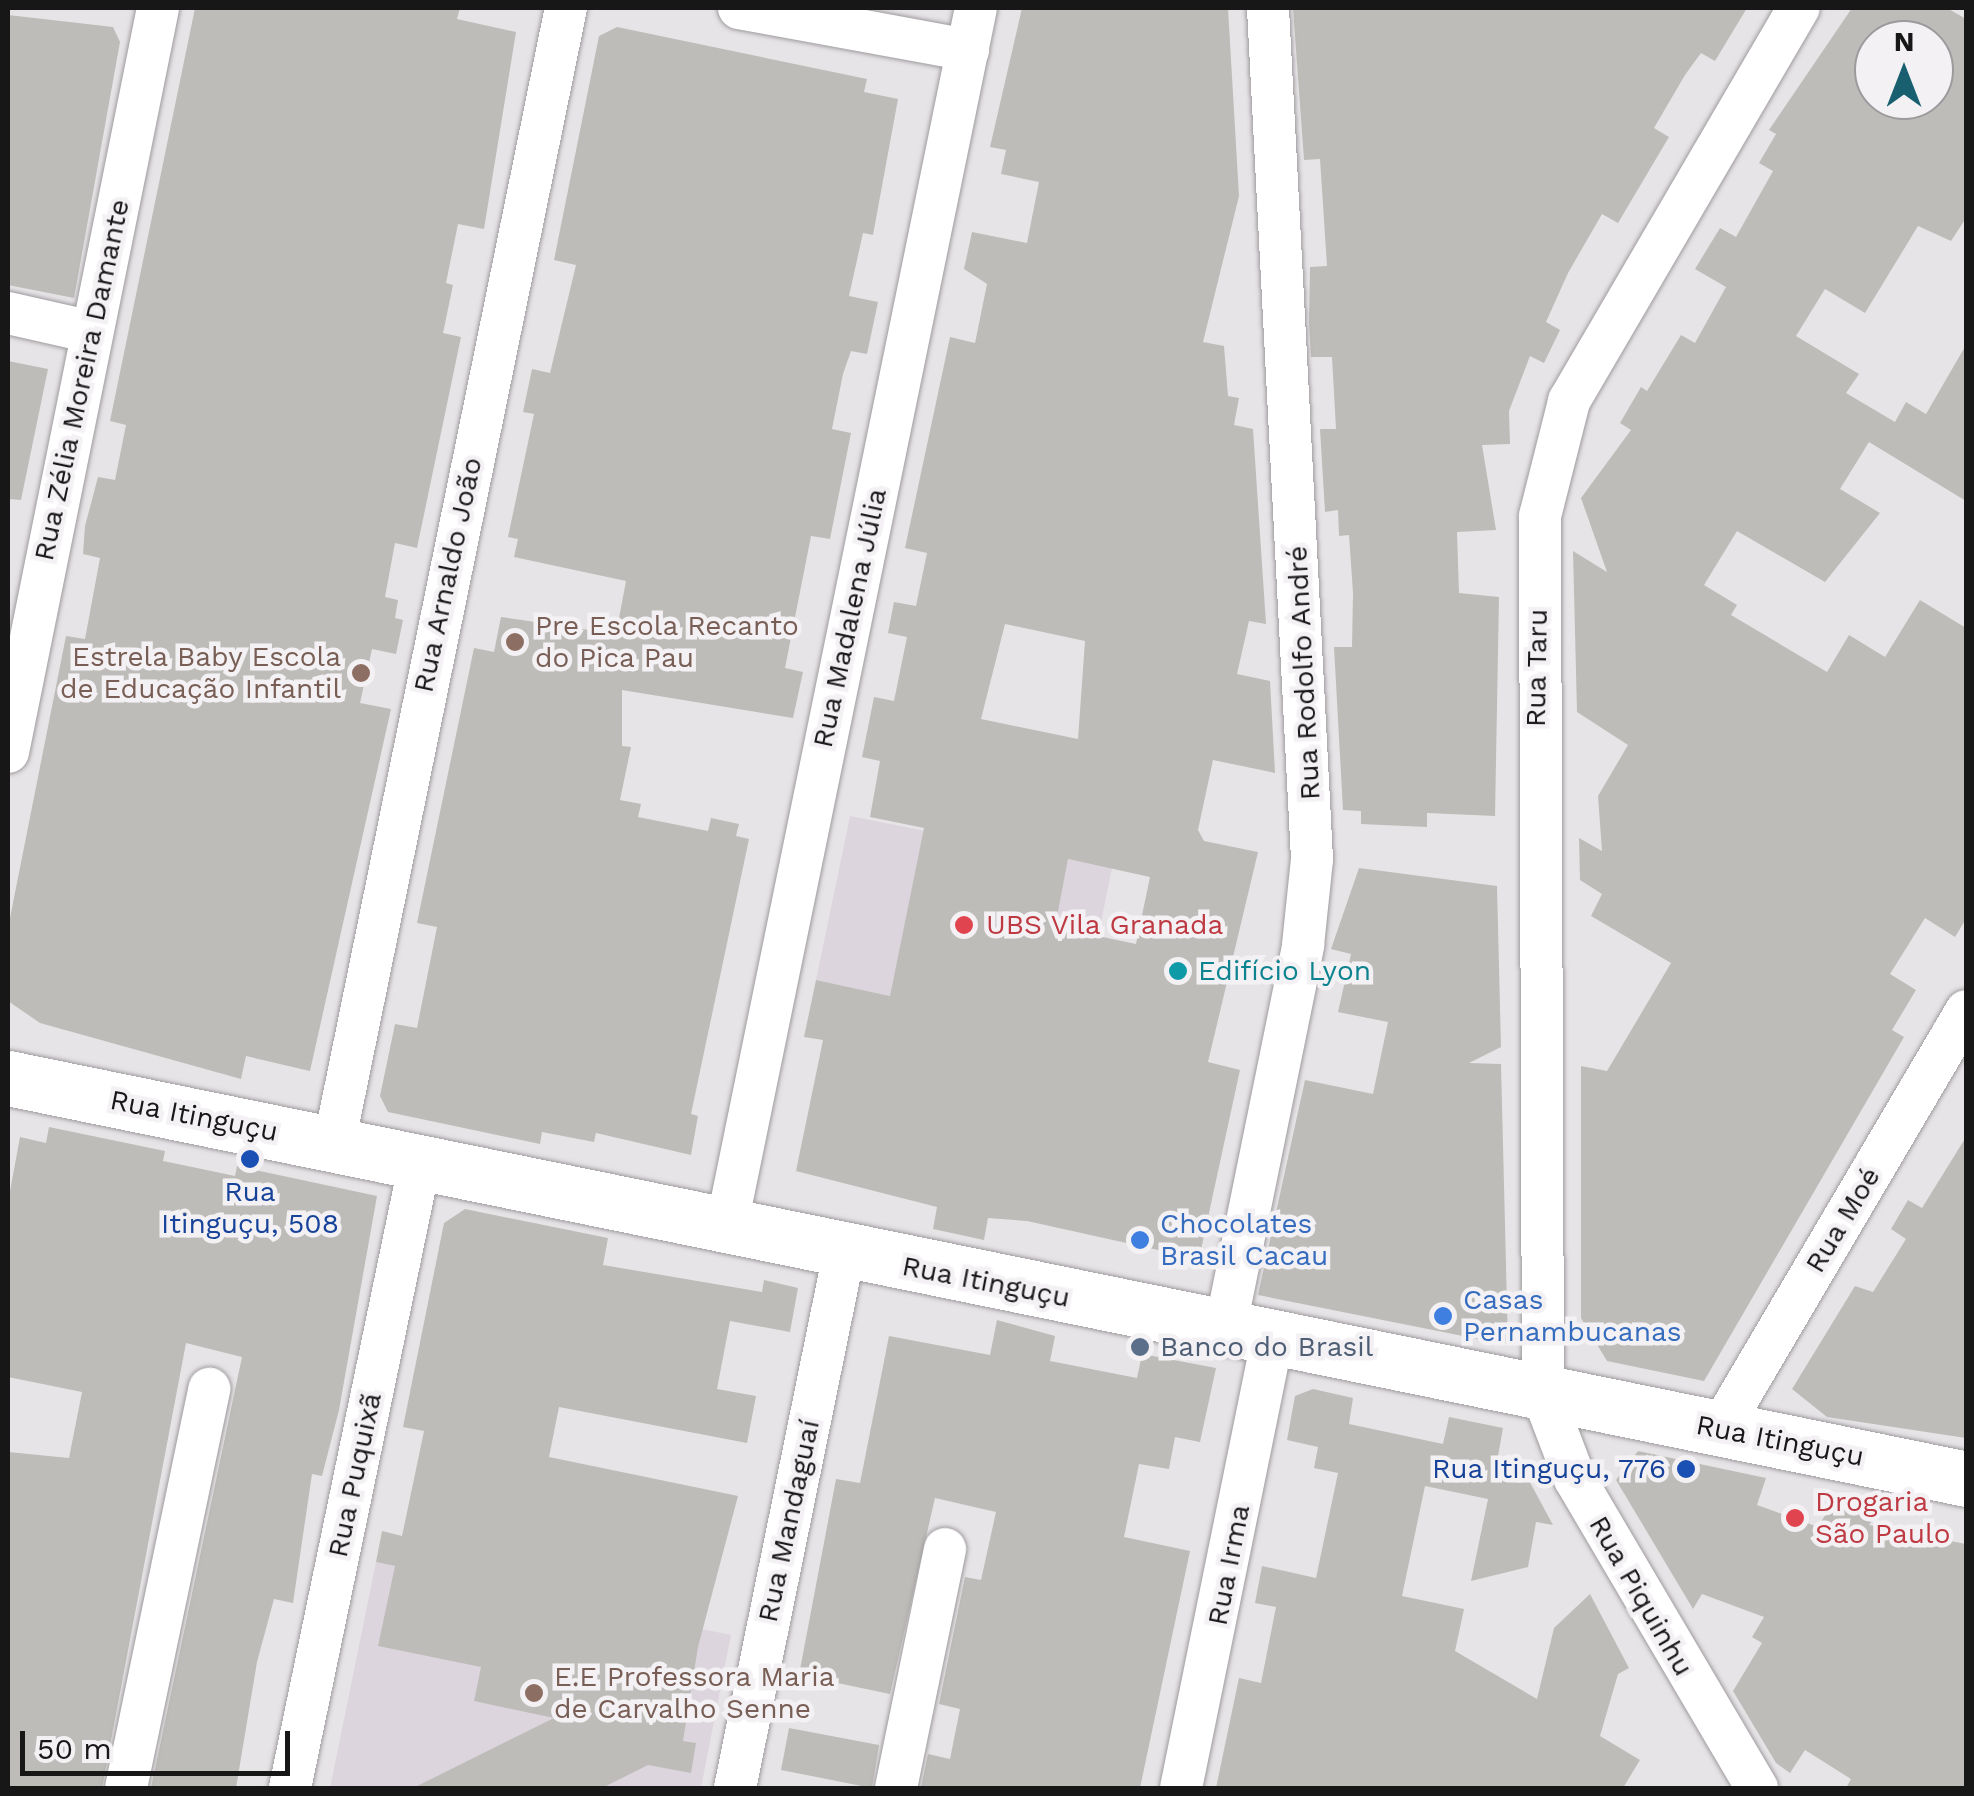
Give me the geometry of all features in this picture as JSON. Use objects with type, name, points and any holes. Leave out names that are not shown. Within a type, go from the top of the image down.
[{"type":"main road","name":"Rua Itinguçu","points":[[8,1078],[844,1254],[1966,1479]]},
{"type":"street","name":"Rua Zélia Moreira Damante","points":[[8,752],[18,643],[92,332],[158,8]]},
{"type":"street","name":"Rua Arnaldo João","points":[[334,1144],[566,8]]},
{"type":"street","points":[[739,8],[968,50]]},
{"type":"street","name":"Rua Madalena Júlia","points":[[726,1229],[976,8]]},
{"type":"street","name":"Rua Rodolfo André","points":[[1248,1335],[1304,945],[1312,858],[1268,8]]},
{"type":"street","name":"Rua Taru","points":[[1542,1394],[1535,729],[1545,472],[1569,401],[1799,8]]},
{"type":"street","points":[[8,313],[92,332]]},
{"type":"street","name":"Rua Moé","points":[[1720,1429],[1966,1011]]},
{"type":"street","name":"Rua Puquixã","points":[[290,1788],[420,1162]]},
{"type":"street","name":"Rua Mandaguaí","points":[[734,1788],[844,1254]]},
{"type":"street","name":"Rua Irma","points":[[1182,1788],[1248,1335]]},
{"type":"street","points":[[126,1788],[209,1389]]},
{"type":"street","name":"Rua Piquinhu","points":[[1542,1394],[1582,1493],[1755,1788]]},
{"type":"street","points":[[896,1788],[945,1549]]},
{"type":"shaded area","name":"UBS Vila Granada","points":[[850,816],[1112,868],[1078,1036],[816,980]]},
{"type":"shaded area","name":"E.E Professora Maria de Carvalho Senne","points":[[376,1562],[731,1635],[701,1788],[330,1788]]},
{"type":"building","points":[[195,8],[460,8],[457,19],[516,32],[484,229],[458,224],[446,283],[453,285],[443,333],[461,337],[417,548],[395,543],[385,597],[398,600],[395,618],[403,620],[396,654],[372,649],[360,703],[391,709],[310,1071],[246,1056],[241,1079],[40,1023],[8,1001],[8,928],[66,636],[85,639],[100,558],[83,554],[85,526],[98,477],[115,480],[126,425],[110,421]]},
{"type":"building","points":[[1022,8],[1228,8],[1239,196],[1203,342],[1224,346],[1228,396],[1239,398],[1234,425],[1253,429],[1266,624],[1249,621],[1237,674],[1270,681],[1275,773],[1213,760],[1198,830],[1204,841],[1258,852],[1208,1062],[1240,1070],[1199,1259],[1027,1221],[988,1218],[984,1240],[933,1229],[937,1207],[796,1171],[823,1040],[804,1037],[816,980],[890,996],[924,828],[870,817],[880,761],[862,757],[874,697],[894,701],[907,637],[888,633],[894,602],[916,606],[927,553],[905,548],[950,337],[975,343],[987,284],[964,269],[972,232],[1027,243],[1039,182],[1001,174],[1006,150],[990,147]],"holes":[[[1005,624],[1085,641],[1078,739],[981,719]],[[1068,859],[1150,877],[1136,944],[1055,927]]]},
{"type":"building","points":[[1293,8],[1747,8],[1715,61],[1701,53],[1685,75],[1654,128],[1669,137],[1618,223],[1602,214],[1568,273],[1546,322],[1560,330],[1544,363],[1530,356],[1509,411],[1510,444],[1482,445],[1496,530],[1457,532],[1459,593],[1499,597],[1495,816],[1427,813],[1427,827],[1361,824],[1361,811],[1343,810],[1334,647],[1352,647],[1353,593],[1349,535],[1339,536],[1338,510],[1325,512],[1320,429],[1336,429],[1332,357],[1311,357],[1309,322],[1310,267],[1327,266],[1320,159],[1304,160]]},
{"type":"building","points":[[1852,8],[1947,8],[1966,19],[1966,218],[1951,241],[1918,226],[1865,313],[1825,289],[1796,336],[1859,374],[1846,393],[1895,422],[1906,402],[1926,414],[1966,345],[1966,501],[1869,442],[1840,489],[1880,513],[1825,582],[1737,531],[1704,585],[1737,605],[1731,615],[1827,672],[1849,635],[1885,657],[1920,600],[1966,628],[1966,919],[1955,937],[1925,918],[1890,974],[1916,990],[1892,1030],[1904,1037],[1704,1381],[1607,1361],[1581,1318],[1581,1066],[1607,1071],[1671,963],[1591,916],[1602,894],[1580,880],[1579,838],[1602,851],[1598,796],[1628,745],[1577,712],[1573,551],[1607,572],[1581,498],[1631,430],[1620,423],[1641,387],[1647,391],[1681,335],[1695,343],[1726,287],[1695,269],[1720,228],[1736,237],[1773,171],[1759,163],[1776,134],[1769,130]]},
{"type":"building","points":[[8,15],[113,27],[120,42],[74,298],[8,285]]},
{"type":"building","points":[[617,27],[867,79],[864,92],[898,99],[873,235],[863,233],[849,296],[878,302],[867,354],[851,351],[843,374],[832,429],[851,433],[830,539],[811,536],[785,668],[803,672],[793,718],[622,690],[622,746],[631,747],[620,800],[641,804],[638,817],[708,831],[711,818],[739,824],[736,836],[749,839],[691,1114],[698,1116],[691,1155],[596,1133],[594,1142],[542,1132],[540,1144],[388,1112],[380,1096],[395,1024],[417,1028],[437,927],[417,923],[474,648],[494,652],[501,617],[616,634],[626,581],[514,557],[518,539],[508,537],[534,414],[523,412],[532,369],[550,373],[576,265],[554,260],[599,36]]},
{"type":"building","points":[[8,361],[48,369],[21,500],[8,499]]},
{"type":"building","points":[[1359,868],[1497,886],[1501,1047],[1469,1063],[1501,1064],[1508,1345],[1258,1295],[1305,1080],[1373,1094],[1388,1022],[1338,1012],[1351,954],[1331,949]]},
{"type":"building","points":[[49,1127],[165,1151],[163,1161],[235,1176],[237,1166],[377,1196],[339,1410],[322,1476],[312,1474],[293,1603],[274,1599],[257,1662],[236,1788],[151,1788],[242,1357],[186,1343],[102,1788],[8,1788],[8,1452],[69,1458],[82,1392],[8,1377],[8,1202],[20,1137],[46,1143]]},
{"type":"building","points":[[1966,1137],[1966,1438],[1827,1417],[1792,1389],[1855,1286],[1873,1292],[1906,1239],[1891,1229],[1908,1200],[1922,1208]]},
{"type":"building","points":[[465,1209],[608,1238],[603,1265],[762,1292],[764,1280],[798,1288],[790,1332],[730,1321],[717,1389],[756,1396],[747,1443],[559,1407],[549,1457],[738,1496],[698,1647],[683,1741],[696,1743],[691,1773],[648,1765],[602,1788],[413,1788],[554,1718],[474,1701],[481,1667],[378,1646],[395,1566],[376,1562],[382,1531],[402,1536],[424,1431],[403,1427],[444,1223]]},
{"type":"building","points":[[997,1320],[1055,1336],[1050,1361],[1137,1378],[1142,1354],[1216,1368],[1200,1442],[1175,1437],[1169,1469],[1139,1464],[1124,1537],[1190,1551],[1140,1788],[921,1788],[928,1754],[950,1759],[960,1709],[939,1704],[965,1577],[981,1580],[996,1512],[935,1498],[890,1694],[799,1675],[836,1479],[860,1483],[889,1336],[990,1355]]},
{"type":"building","points":[[1313,1389],[1353,1398],[1349,1424],[1443,1444],[1449,1417],[1503,1428],[1498,1456],[1518,1460],[1553,1525],[1536,1522],[1528,1567],[1471,1581],[1488,1499],[1425,1486],[1402,1596],[1464,1609],[1455,1651],[1537,1699],[1554,1628],[1590,1594],[1629,1668],[1618,1674],[1600,1736],[1640,1760],[1623,1788],[1216,1788],[1239,1678],[1261,1683],[1276,1607],[1255,1603],[1262,1566],[1316,1578],[1338,1473],[1314,1468],[1318,1447],[1287,1440],[1295,1396]]},
{"type":"building","points":[[1638,1451],[1766,1478],[1757,1505],[1818,1527],[1836,1497],[1881,1506],[1869,1525],[1966,1544],[1966,1788],[1846,1788],[1851,1779],[1805,1750],[1790,1773],[1776,1763],[1733,1691],[1762,1643],[1752,1637],[1764,1617],[1702,1594],[1693,1609],[1616,1480]]},
{"type":"building","points":[[789,1728],[879,1745],[872,1788],[781,1770]]},
{"type":"place","name":"Pre Escola Recanto do Pica Pau","points":[[515,642]]},
{"type":"place","name":"Estrela Baby Escola de Educação Infantil","points":[[361,673]]},
{"type":"place","name":"UBS Vila Granada","points":[[964,925]]},
{"type":"place","name":"Edifício Lyon","points":[[1178,971]]},
{"type":"place","name":"Rua Itinguçu, 508","points":[[250,1159]]},
{"type":"place","name":"Chocolates Brasil Cacau","points":[[1140,1240]]},
{"type":"place","name":"Casas Pernambucanas","points":[[1443,1316]]},
{"type":"place","name":"Banco do Brasil","points":[[1140,1347]]},
{"type":"place","name":"Rua Itinguçu, 776","points":[[1686,1469]]},
{"type":"place","name":"Drogaria São Paulo","points":[[1795,1518]]},
{"type":"place","name":"E.E Professora Maria de Carvalho Senne","points":[[534,1693]]}]
